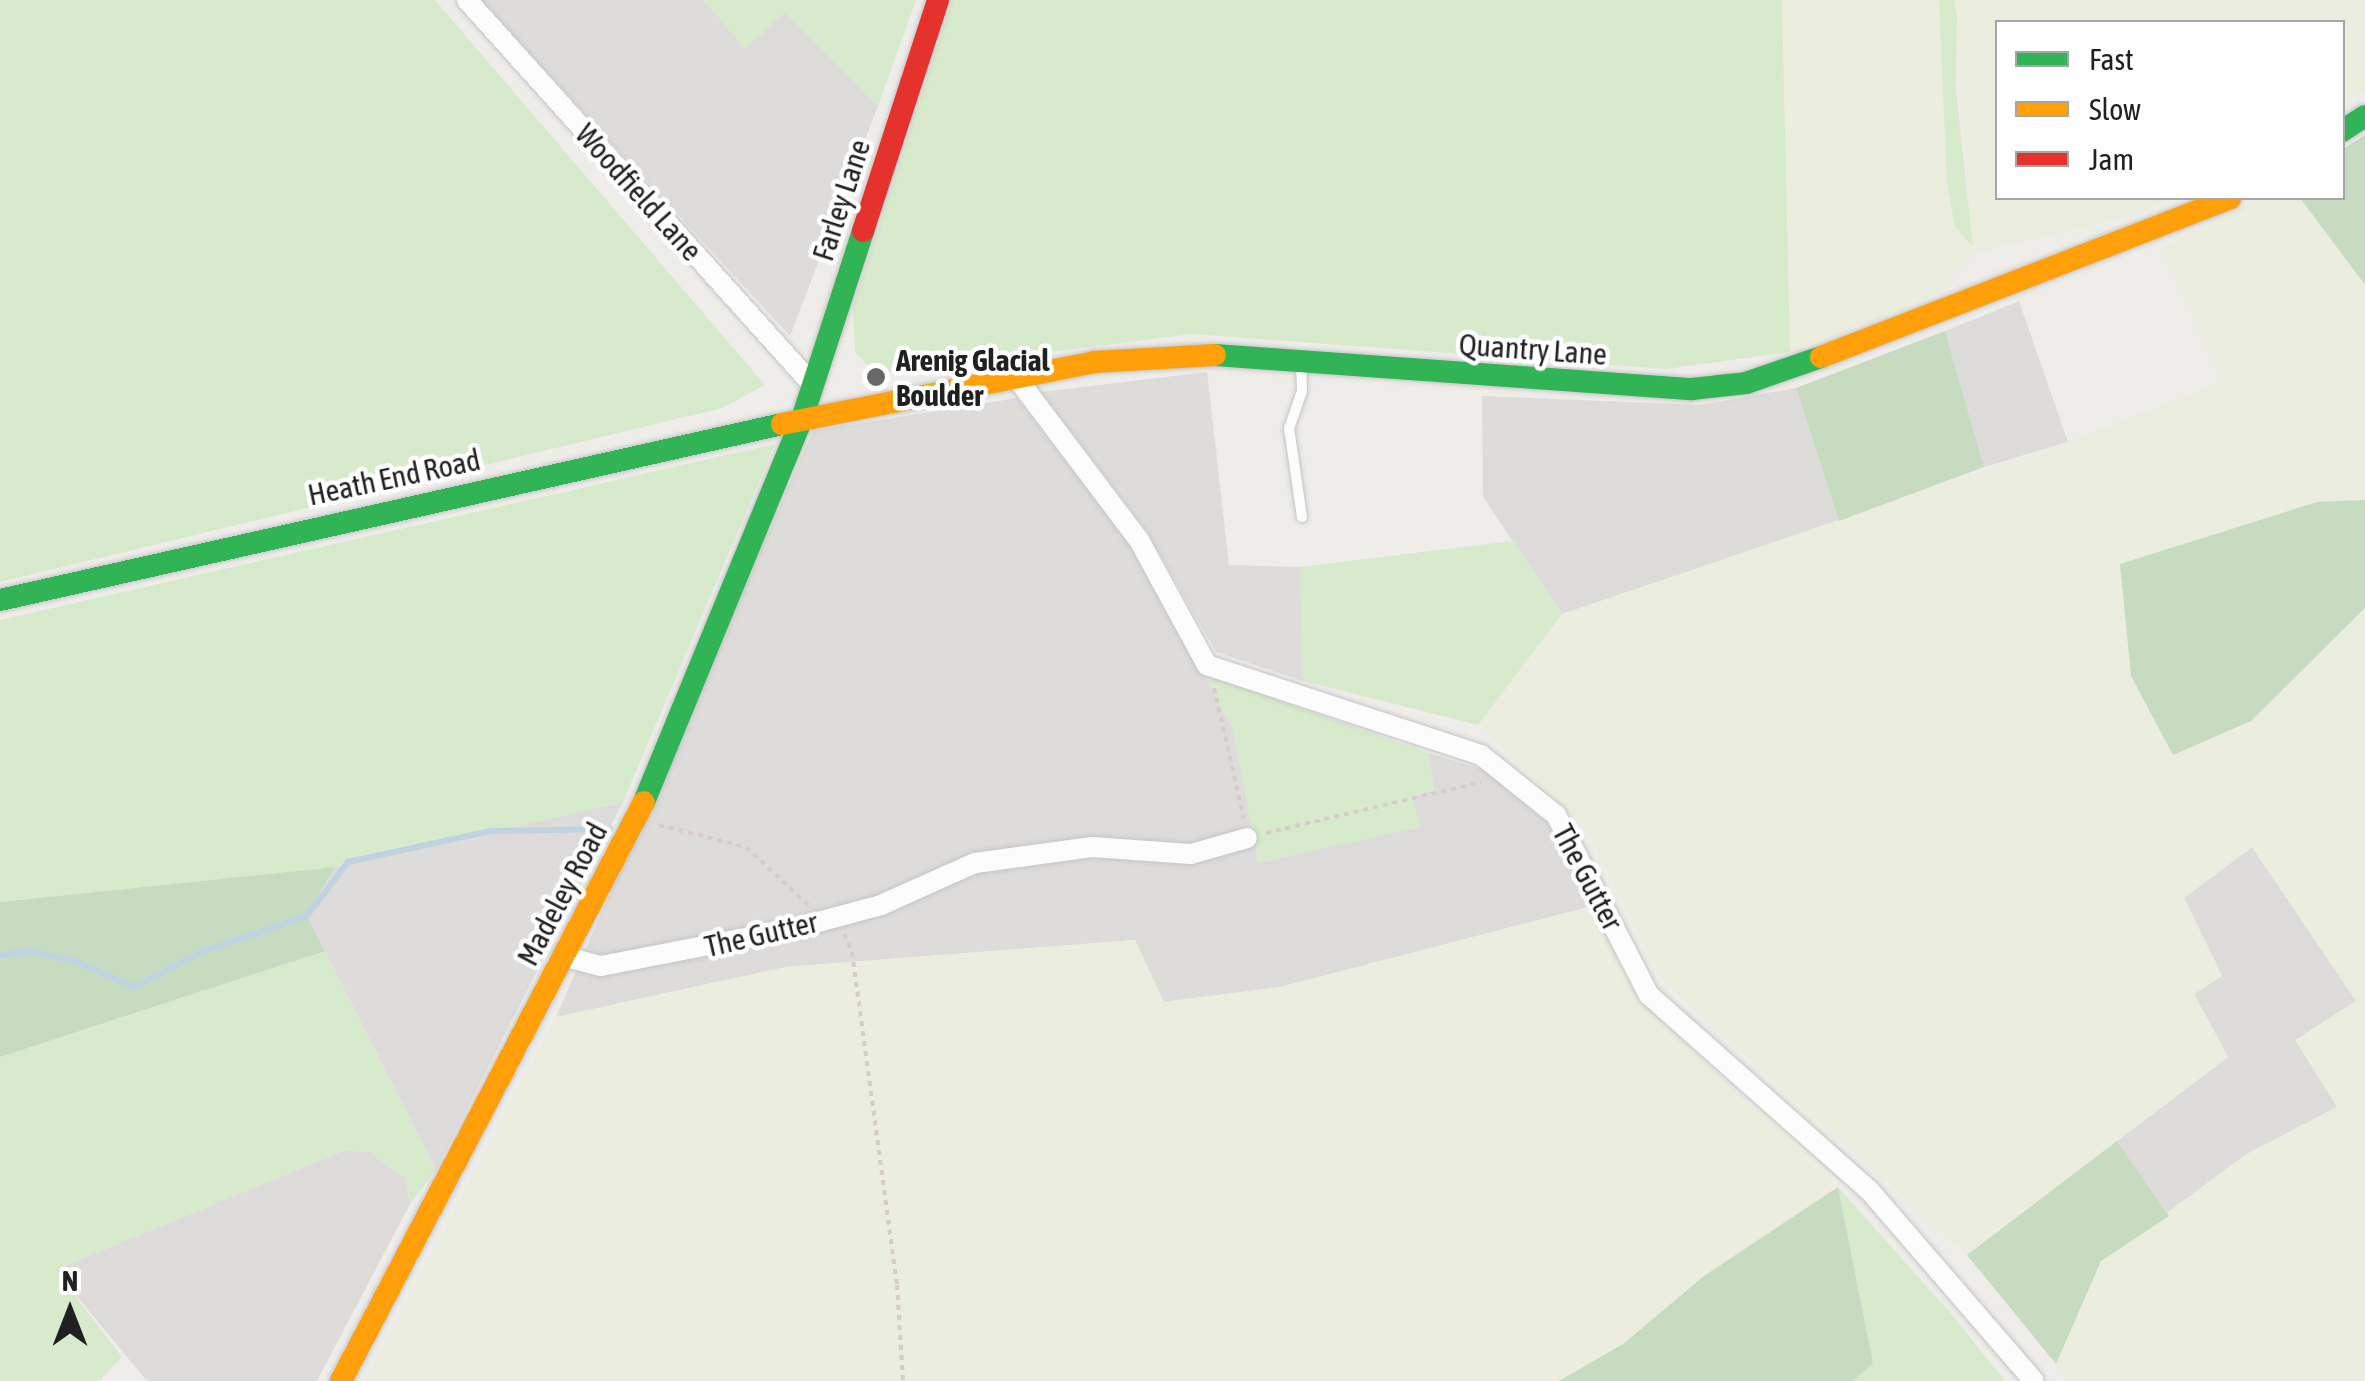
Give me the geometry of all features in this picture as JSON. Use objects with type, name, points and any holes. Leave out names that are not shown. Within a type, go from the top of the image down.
[{"type":"street","name":"Woodfield Lane","points":[[467,0],[811,383]]},
{"type":"street","name":"Farley Lane","points":[[802,419],[938,0]]},
{"type":"street","name":"Quantry Lane","points":[[802,419],[1016,378],[1169,354],[1300,360],[1617,386],[1746,384],[1952,312],[2225,200]]},
{"type":"street","points":[[1016,378],[1139,540],[1204,659]]},
{"type":"street","name":"Heath End Road","points":[[0,600],[802,419]]},
{"type":"street","name":"Madeley Road","points":[[341,1381],[634,821],[802,419]]},
{"type":"street","name":"The Gutter","points":[[1204,659],[1481,755],[1556,815],[1650,995],[1869,1190],[2034,1381]]},
{"type":"street","name":"The Gutter","points":[[563,956],[601,966],[824,920],[881,905],[976,863],[1092,848],[1191,854],[1247,838]]},
{"type":"lane","points":[[1300,360],[1302,390],[1289,428],[1302,517]]},
{"type":"path","points":[[1204,659],[1230,738],[1247,838],[1506,776]]},
{"type":"path","points":[[634,821],[746,847],[824,920],[838,921],[852,952],[903,1381]]},
{"type":"shaded area","points":[[480,0],[704,0],[745,48],[785,12],[878,106],[790,336]]},
{"type":"shaded area","points":[[1782,0],[1939,0],[1947,184],[1955,227],[1972,244],[1954,0],[2365,0],[2365,89],[2345,104],[2345,20],[1995,20],[1995,200],[2170,200],[2133,215],[1975,253],[1935,297],[1790,352]]},
{"type":"shaded area","points":[[2255,200],[2301,200],[2365,287],[2365,500],[2317,502],[2120,565],[2131,676],[2251,720],[2365,608],[2365,1381],[2067,1381],[2056,1364],[2101,1261],[2245,1155],[2337,1107],[2295,1040],[2356,1001],[2252,847],[2184,898],[2222,976],[2194,994],[2228,1057],[1967,1255],[1664,983],[1586,828],[1478,725],[1562,614],[2068,442],[2222,382],[2162,248]]},
{"type":"shaded area","points":[[2019,301],[2068,442],[1984,467],[1945,331]]},
{"type":"shaded area","points":[[1207,372],[1229,565],[1300,567],[1303,681],[1216,652],[1146,530],[1041,392]]},
{"type":"shaded area","points":[[1796,388],[1839,521],[1562,614],[1483,497],[1482,396],[1700,405]]},
{"type":"shaded area","points":[[1017,398],[1133,547],[1234,731],[1258,863],[1420,826],[1411,796],[1434,790],[1428,753],[1484,770],[1550,825],[1596,905],[1280,987],[1163,1002],[1135,940],[786,967],[556,1017],[813,431]]},
{"type":"shaded area","points":[[623,802],[436,1170],[307,916],[335,867]]},
{"type":"shaded area","points":[[2252,847],[2356,1001],[2337,1107],[2245,1155],[2169,1216],[2117,1141],[2228,1057],[2194,994],[2222,976],[2184,898]]},
{"type":"shaded area","points":[[1596,905],[1643,1003],[1838,1187],[1704,1276],[1623,1344],[1559,1381],[367,1381],[556,1017],[786,967],[1135,940],[1164,1002],[1280,987]]},
{"type":"shaded area","points":[[345,1150],[369,1152],[406,1178],[410,1204],[317,1381],[147,1381],[55,1270]]},
{"type":"green space","points":[[0,0],[435,0],[765,385],[722,408],[0,582]]},
{"type":"green space","points":[[704,0],[916,0],[878,106],[785,12],[745,49]]},
{"type":"green space","points":[[952,0],[1782,0],[1790,352],[1666,369],[1192,334],[876,374],[855,352],[853,307]]},
{"type":"green space","points":[[1939,0],[1954,0],[1957,15],[1956,90],[1973,246],[1955,227],[1947,184]]},
{"type":"green space","points":[[2365,135],[2365,285],[2301,200],[2345,200],[2345,148]]},
{"type":"green space","points":[[1945,331],[1984,467],[1839,521],[1796,388]]},
{"type":"green space","points":[[775,444],[623,802],[335,867],[0,902],[0,620]]},
{"type":"green space","points":[[2365,500],[2365,608],[2251,721],[2173,755],[2131,676],[2120,564],[2317,502]]},
{"type":"green space","points":[[1513,541],[1562,614],[1478,725],[1303,681],[1300,567]]},
{"type":"green space","points":[[1204,674],[1428,753],[1434,790],[1411,796],[1421,827],[1258,863],[1234,731]]},
{"type":"green space","points":[[335,867],[307,916],[325,951],[0,1057],[0,902]]},
{"type":"green space","points":[[325,951],[436,1170],[410,1204],[406,1178],[369,1152],[345,1150],[55,1270],[122,1357],[99,1381],[0,1381],[0,1057]]},
{"type":"green space","points":[[2117,1141],[2169,1216],[2101,1261],[2056,1364],[1967,1255]]},
{"type":"green space","points":[[1838,1187],[2005,1381],[1853,1381],[1873,1363]]},
{"type":"green space","points":[[1838,1187],[1873,1363],[1853,1381],[1559,1381],[1623,1344],[1704,1276]]},
{"type":"waterway","points":[[0,956],[27,951],[75,961],[134,987],[201,952],[307,916],[348,862],[490,831],[610,829]]},
{"type":"traffic: fast","points":[[2345,129],[2365,116]]},
{"type":"traffic: fast","points":[[644,802],[802,419],[863,231]]},
{"type":"traffic: fast","points":[[1215,355],[1692,389],[1746,383],[1821,357]]},
{"type":"traffic: fast","points":[[0,600],[782,424]]},
{"type":"traffic: slow","points":[[1821,357],[2225,200]]},
{"type":"traffic: slow","points":[[782,424],[1094,362],[1215,355]]},
{"type":"traffic: slow","points":[[341,1381],[644,802]]},
{"type":"traffic: jam","points":[[863,231],[938,0]]},
{"type":"place","name":"Arenig Glacial Boulder","points":[[876,377]]}]
